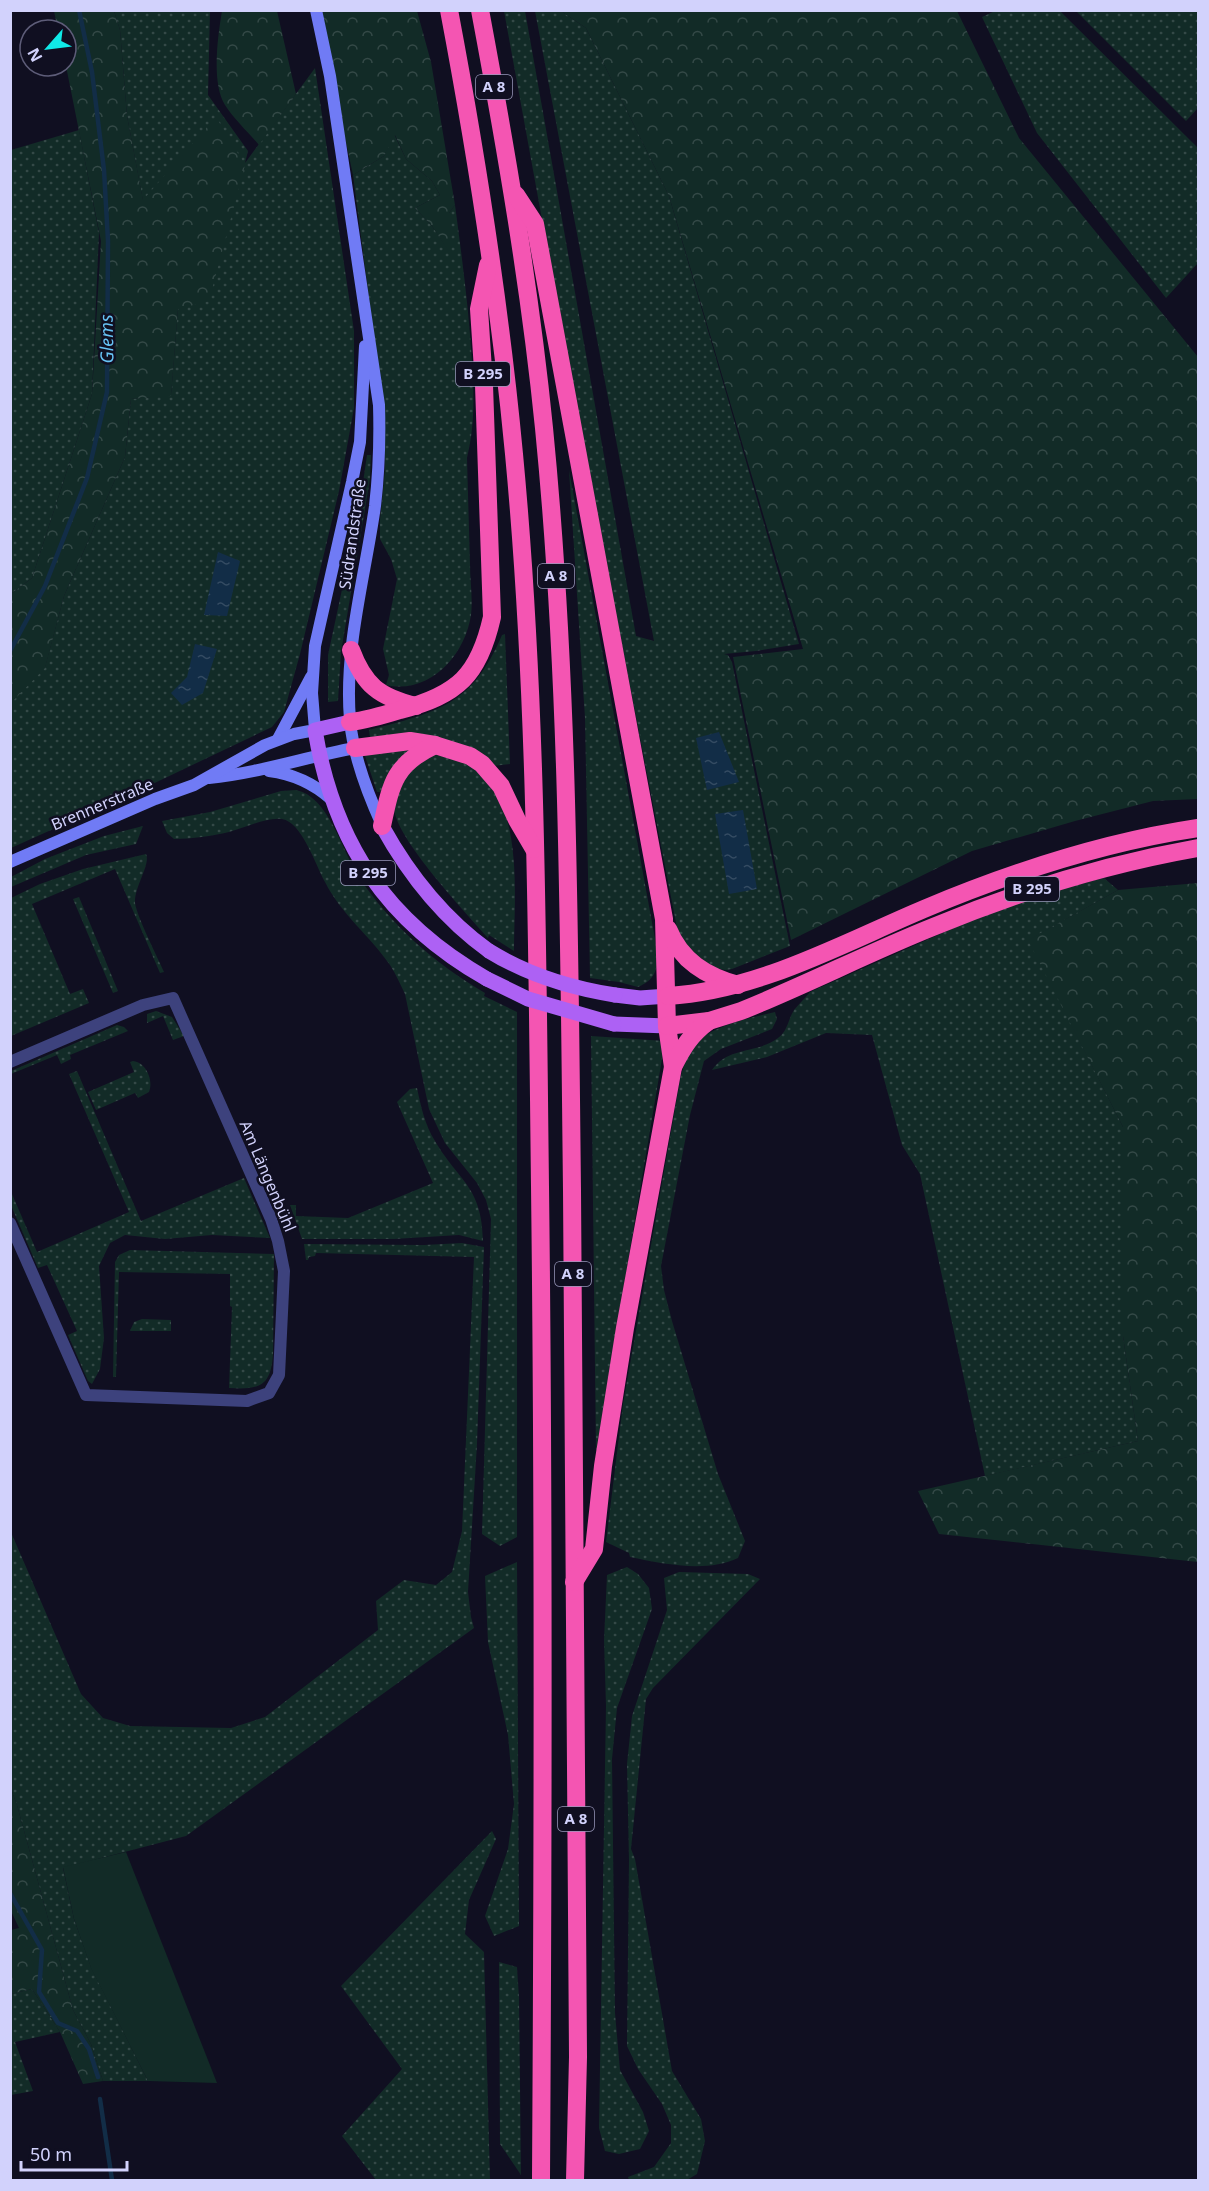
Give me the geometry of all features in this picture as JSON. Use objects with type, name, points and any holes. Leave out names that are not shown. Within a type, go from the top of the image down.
[{"type":"highway","name":"A 8","points":[[449,10],[491,252],[515,459],[527,638],[536,851],[543,1471],[541,2181]]},
{"type":"highway","name":"A 8","points":[[480,10],[512,188],[539,374],[561,644],[571,1082],[578,2057],[575,2181]]},
{"type":"highway","name":"A 8","points":[[512,188],[536,224],[664,919],[668,996]]},
{"type":"highway","name":"B 295","points":[[418,706],[448,692],[462,682],[474,666],[487,638],[492,617],[479,309],[491,252]]},
{"type":"highway","points":[[351,650],[364,679],[372,687],[399,702],[418,706]]},
{"type":"highway","points":[[350,722],[418,706]]},
{"type":"highway","points":[[355,748],[410,741],[435,745],[470,756],[493,775],[501,786],[517,820],[536,851]]},
{"type":"highway","points":[[382,826],[394,779],[403,765],[435,745]]},
{"type":"highway","name":"B 295","points":[[668,996],[692,995],[738,985],[773,973],[849,943],[924,909],[1018,873],[1084,852],[1198,828]]},
{"type":"highway","name":"B 295","points":[[667,1026],[710,1021],[781,995],[931,927],[992,903],[1090,871],[1198,848]]},
{"type":"highway","name":"A 8","points":[[664,919],[673,942],[688,962],[711,976],[738,985]]},
{"type":"highway","points":[[668,996],[667,1026],[673,1066]]},
{"type":"highway","points":[[574,1582],[594,1549],[603,1467],[625,1328],[673,1066],[695,1031],[710,1021]]},
{"type":"main road","name":"Südrandstraße","points":[[316,10],[332,87],[379,405],[380,440],[375,505],[351,650],[348,686],[350,722],[355,748]]},
{"type":"main road","name":"Südrandstraße","points":[[315,730],[312,675],[320,620],[360,442],[367,324]]},
{"type":"main road","points":[[278,739],[312,675]]},
{"type":"main road","points":[[315,730],[350,722]]},
{"type":"main road","name":"Brennerstraße","points":[[10,862],[208,778],[234,760],[278,739],[315,730]]},
{"type":"main road","name":"B 295","points":[[315,730],[331,799],[362,863],[379,890],[400,914],[449,956],[487,979],[528,999],[614,1024],[667,1026]]},
{"type":"main road","name":"Brennerstraße","points":[[208,778],[262,770],[355,748]]},
{"type":"main road","name":"B 295","points":[[355,748],[362,774],[382,826],[399,856],[420,885],[458,927],[489,951],[527,972],[549,980],[615,996],[640,998],[668,996]]},
{"type":"main road","points":[[262,770],[283,773],[305,780],[315,785],[331,799]]},
{"type":"street","name":"Am Längenbühl","points":[[10,1062],[143,1005],[173,998],[271,1218],[278,1240],[284,1271],[279,1375],[269,1394],[247,1401],[86,1395],[10,1223]]},
{"type":"green space","points":[[54,11],[114,11],[120,30],[127,116],[143,200],[216,117],[245,165],[209,301],[178,309],[171,396],[131,399],[125,457],[64,596],[45,668],[11,703],[11,594],[32,578],[92,394],[101,241],[68,78],[78,78],[78,18],[55,18]]},
{"type":"green space","points":[[114,11],[210,11],[208,95],[248,151],[245,163],[315,68],[354,331],[354,408],[339,491],[284,712],[272,727],[11,848],[10,703],[45,667],[64,596],[125,457],[131,399],[171,395],[178,308],[216,118],[143,201],[127,116],[120,30]]},
{"type":"green space","points":[[222,11],[277,11],[296,94],[259,145],[225,105],[221,96],[217,59]]},
{"type":"green space","points":[[318,11],[417,11],[431,62],[455,205],[449,213],[449,252],[432,226],[415,208],[440,195],[432,181],[406,159],[395,135],[384,156],[353,175]]},
{"type":"green space","points":[[504,11],[525,11],[636,636],[654,641],[535,11],[561,11],[586,28],[669,196],[799,644],[724,654],[728,655],[732,662],[790,946],[732,969],[717,969],[694,957],[678,933],[583,444]]},
{"type":"green space","points":[[561,11],[957,11],[1019,138],[1198,357],[1198,799],[1153,801],[972,851],[791,940],[733,657],[803,649],[669,196],[586,28]]},
{"type":"green space","points":[[995,11],[1060,11],[1198,148],[1198,263],[1166,298],[1037,133],[982,17]]},
{"type":"green space","points":[[1076,11],[1198,11],[1198,108],[1186,121]]},
{"type":"green space","points":[[79,130],[99,233],[92,394],[32,578],[11,594],[11,150]]},
{"type":"green space","points":[[394,134],[406,159],[432,181],[440,195],[415,208],[432,226],[449,251],[449,213],[455,205],[469,323],[473,399],[473,422],[467,458],[471,615],[461,645],[453,658],[430,678],[402,687],[386,685],[389,675],[383,649],[397,579],[391,559],[380,539],[385,468],[383,406],[353,175],[384,156]]},
{"type":"green space","points":[[367,455],[371,455],[370,479],[341,652],[338,701],[328,702],[328,655],[359,510]]},
{"type":"green space","points":[[569,470],[658,955],[654,975],[638,987],[590,978],[585,718]]},
{"type":"green space","points":[[505,634],[510,764],[493,766],[370,738],[369,730],[433,711],[465,692],[478,677],[502,635]]},
{"type":"green space","points":[[413,749],[393,768],[382,792],[377,792],[364,753]]},
{"type":"green space","points":[[434,755],[456,760],[479,772],[495,791],[506,814],[512,842],[514,871],[514,951],[489,935],[488,938],[433,874],[405,836],[397,819],[394,806],[406,771]]},
{"type":"green space","points":[[296,790],[307,794],[317,802],[333,825],[358,876],[399,927],[431,956],[485,993],[484,996],[517,1012],[517,1537],[500,1546],[482,1534],[491,1219],[486,1200],[477,1183],[445,1143],[429,1109],[405,994],[390,965],[332,894],[308,846],[289,822],[282,819],[269,820],[222,833],[174,839],[167,833],[162,821],[210,812],[281,791]]},
{"type":"green space","points":[[143,826],[136,844],[86,855],[11,887],[11,877],[45,859],[104,836]]},
{"type":"green space","points":[[146,854],[146,864],[135,903],[143,927],[164,972],[160,973],[115,869],[32,904],[70,994],[83,989],[89,1003],[11,1036],[11,898],[40,884],[83,869]]},
{"type":"green space","points":[[1104,878],[1118,890],[1029,940],[1123,1127],[1123,1336],[1138,1441],[985,1476],[920,1174],[902,1145],[872,1035],[826,1033],[767,1057],[712,1070],[726,1057],[770,1043],[778,1038],[786,1028],[794,1010],[810,992],[985,914],[1038,895]]},
{"type":"green space","points":[[1198,883],[1198,1562],[939,1534],[918,1491],[1138,1441],[1123,1336],[1123,1127],[1028,940],[1118,890]]},
{"type":"green space","points":[[79,897],[118,991],[113,993],[73,899]]},
{"type":"green space","points":[[156,1011],[172,1017],[184,1036],[173,1040],[163,1016],[147,1023],[147,1014]]},
{"type":"green space","points":[[775,1012],[777,1019],[772,1029],[721,1049],[704,1061],[690,1115],[661,1266],[672,1321],[718,1474],[745,1541],[738,1558],[713,1565],[685,1566],[630,1557],[629,1553],[606,1542],[623,1404],[681,1075],[690,1049],[704,1036],[734,1023]]},
{"type":"green space","points":[[117,1025],[128,1031],[70,1055],[71,1059],[61,1064],[57,1055],[11,1074],[11,1071]]},
{"type":"green space","points":[[591,1036],[665,1041],[596,1452]]},
{"type":"green space","points":[[130,1062],[142,1065],[148,1073],[149,1092],[138,1098],[135,1093],[96,1110],[88,1092],[134,1072]]},
{"type":"green space","points":[[77,1071],[141,1221],[244,1178],[270,1238],[212,1235],[165,1239],[125,1235],[110,1243],[99,1266],[104,1338],[100,1369],[92,1384],[88,1381],[68,1335],[77,1331],[47,1265],[38,1268],[10,1203],[12,1194],[37,1252],[129,1212],[69,1074]]},
{"type":"green space","points":[[417,1088],[424,1116],[432,1135],[474,1196],[482,1223],[483,1241],[459,1235],[394,1239],[302,1239],[290,1205],[296,1205],[296,1216],[348,1218],[433,1183],[397,1102],[410,1089]]},
{"type":"green space","points":[[462,1243],[484,1247],[477,1444],[468,1592],[474,1628],[186,1836],[63,1868],[74,1919],[91,1967],[148,2081],[103,2081],[91,2044],[73,2010],[11,1789],[10,1530],[81,1694],[103,1718],[130,1726],[231,1728],[265,1717],[378,1630],[376,1601],[404,1580],[436,1585],[452,1572],[462,1531],[474,1257],[316,1253],[315,1256],[306,1260],[304,1244]]},
{"type":"green space","points":[[130,1250],[274,1254],[272,1365],[270,1373],[262,1384],[249,1388],[229,1388],[232,1307],[230,1306],[230,1274],[119,1272],[116,1377],[113,1377],[115,1262],[119,1255]]},
{"type":"green space","points":[[142,1319],[171,1320],[171,1331],[130,1331],[134,1322]]},
{"type":"green space","points":[[517,1562],[519,1926],[494,1936],[485,1916],[508,1849],[514,1804],[508,1735],[488,1642],[485,1576]]},
{"type":"green space","points":[[627,1567],[638,1574],[649,1588],[652,1609],[617,1708],[612,1759],[615,2013],[620,2070],[643,2112],[649,2131],[640,2149],[619,2154],[605,2151],[599,2128],[606,1706],[604,1640],[607,1575]]},
{"type":"green space","points":[[679,1572],[748,1574],[760,1579],[653,1688],[646,1699],[631,1849],[635,1859],[672,2071],[701,2119],[705,2141],[697,2174],[687,2180],[629,2180],[628,2177],[654,2167],[671,2143],[671,2125],[662,2104],[638,2069],[627,2046],[629,1860],[627,1764],[632,1716],[667,1610],[664,1578]]},
{"type":"green space","points":[[11,1789],[73,2010],[91,2044],[103,2081],[83,2084],[60,2032],[32,1989],[11,1994],[11,1930],[19,1928],[11,1911]]},
{"type":"green space","points":[[492,1831],[496,1839],[469,1900],[465,1934],[484,1952],[490,2180],[376,2180],[342,2136],[402,2069],[341,1986]]},
{"type":"green space","points":[[126,1852],[217,2083],[148,2081],[91,1968],[74,1919],[63,1867]]},
{"type":"green space","points":[[499,1962],[517,1967],[521,2175],[500,2144]]},
{"type":"green space","points":[[32,1989],[60,2032],[15,2042],[33,2091],[11,2095],[11,1994]]},
{"type":"water","points":[[218,552],[240,561],[227,616],[204,615]]},
{"type":"water","points":[[195,644],[217,649],[203,693],[182,705],[171,693],[187,677]]},
{"type":"water","points":[[719,732],[739,782],[707,790],[696,738]]},
{"type":"water","points":[[743,810],[757,889],[729,894],[715,814]]},
{"type":"waterway","name":"Glems","points":[[10,651],[45,586],[87,478],[107,392],[108,241],[104,170],[92,72],[79,10]]},
{"type":"waterway","points":[[10,1893],[42,1950],[39,1992],[58,2023],[77,2031],[89,2049],[98,2077]]},
{"type":"waterway","points":[[100,2099],[112,2180]]}]
